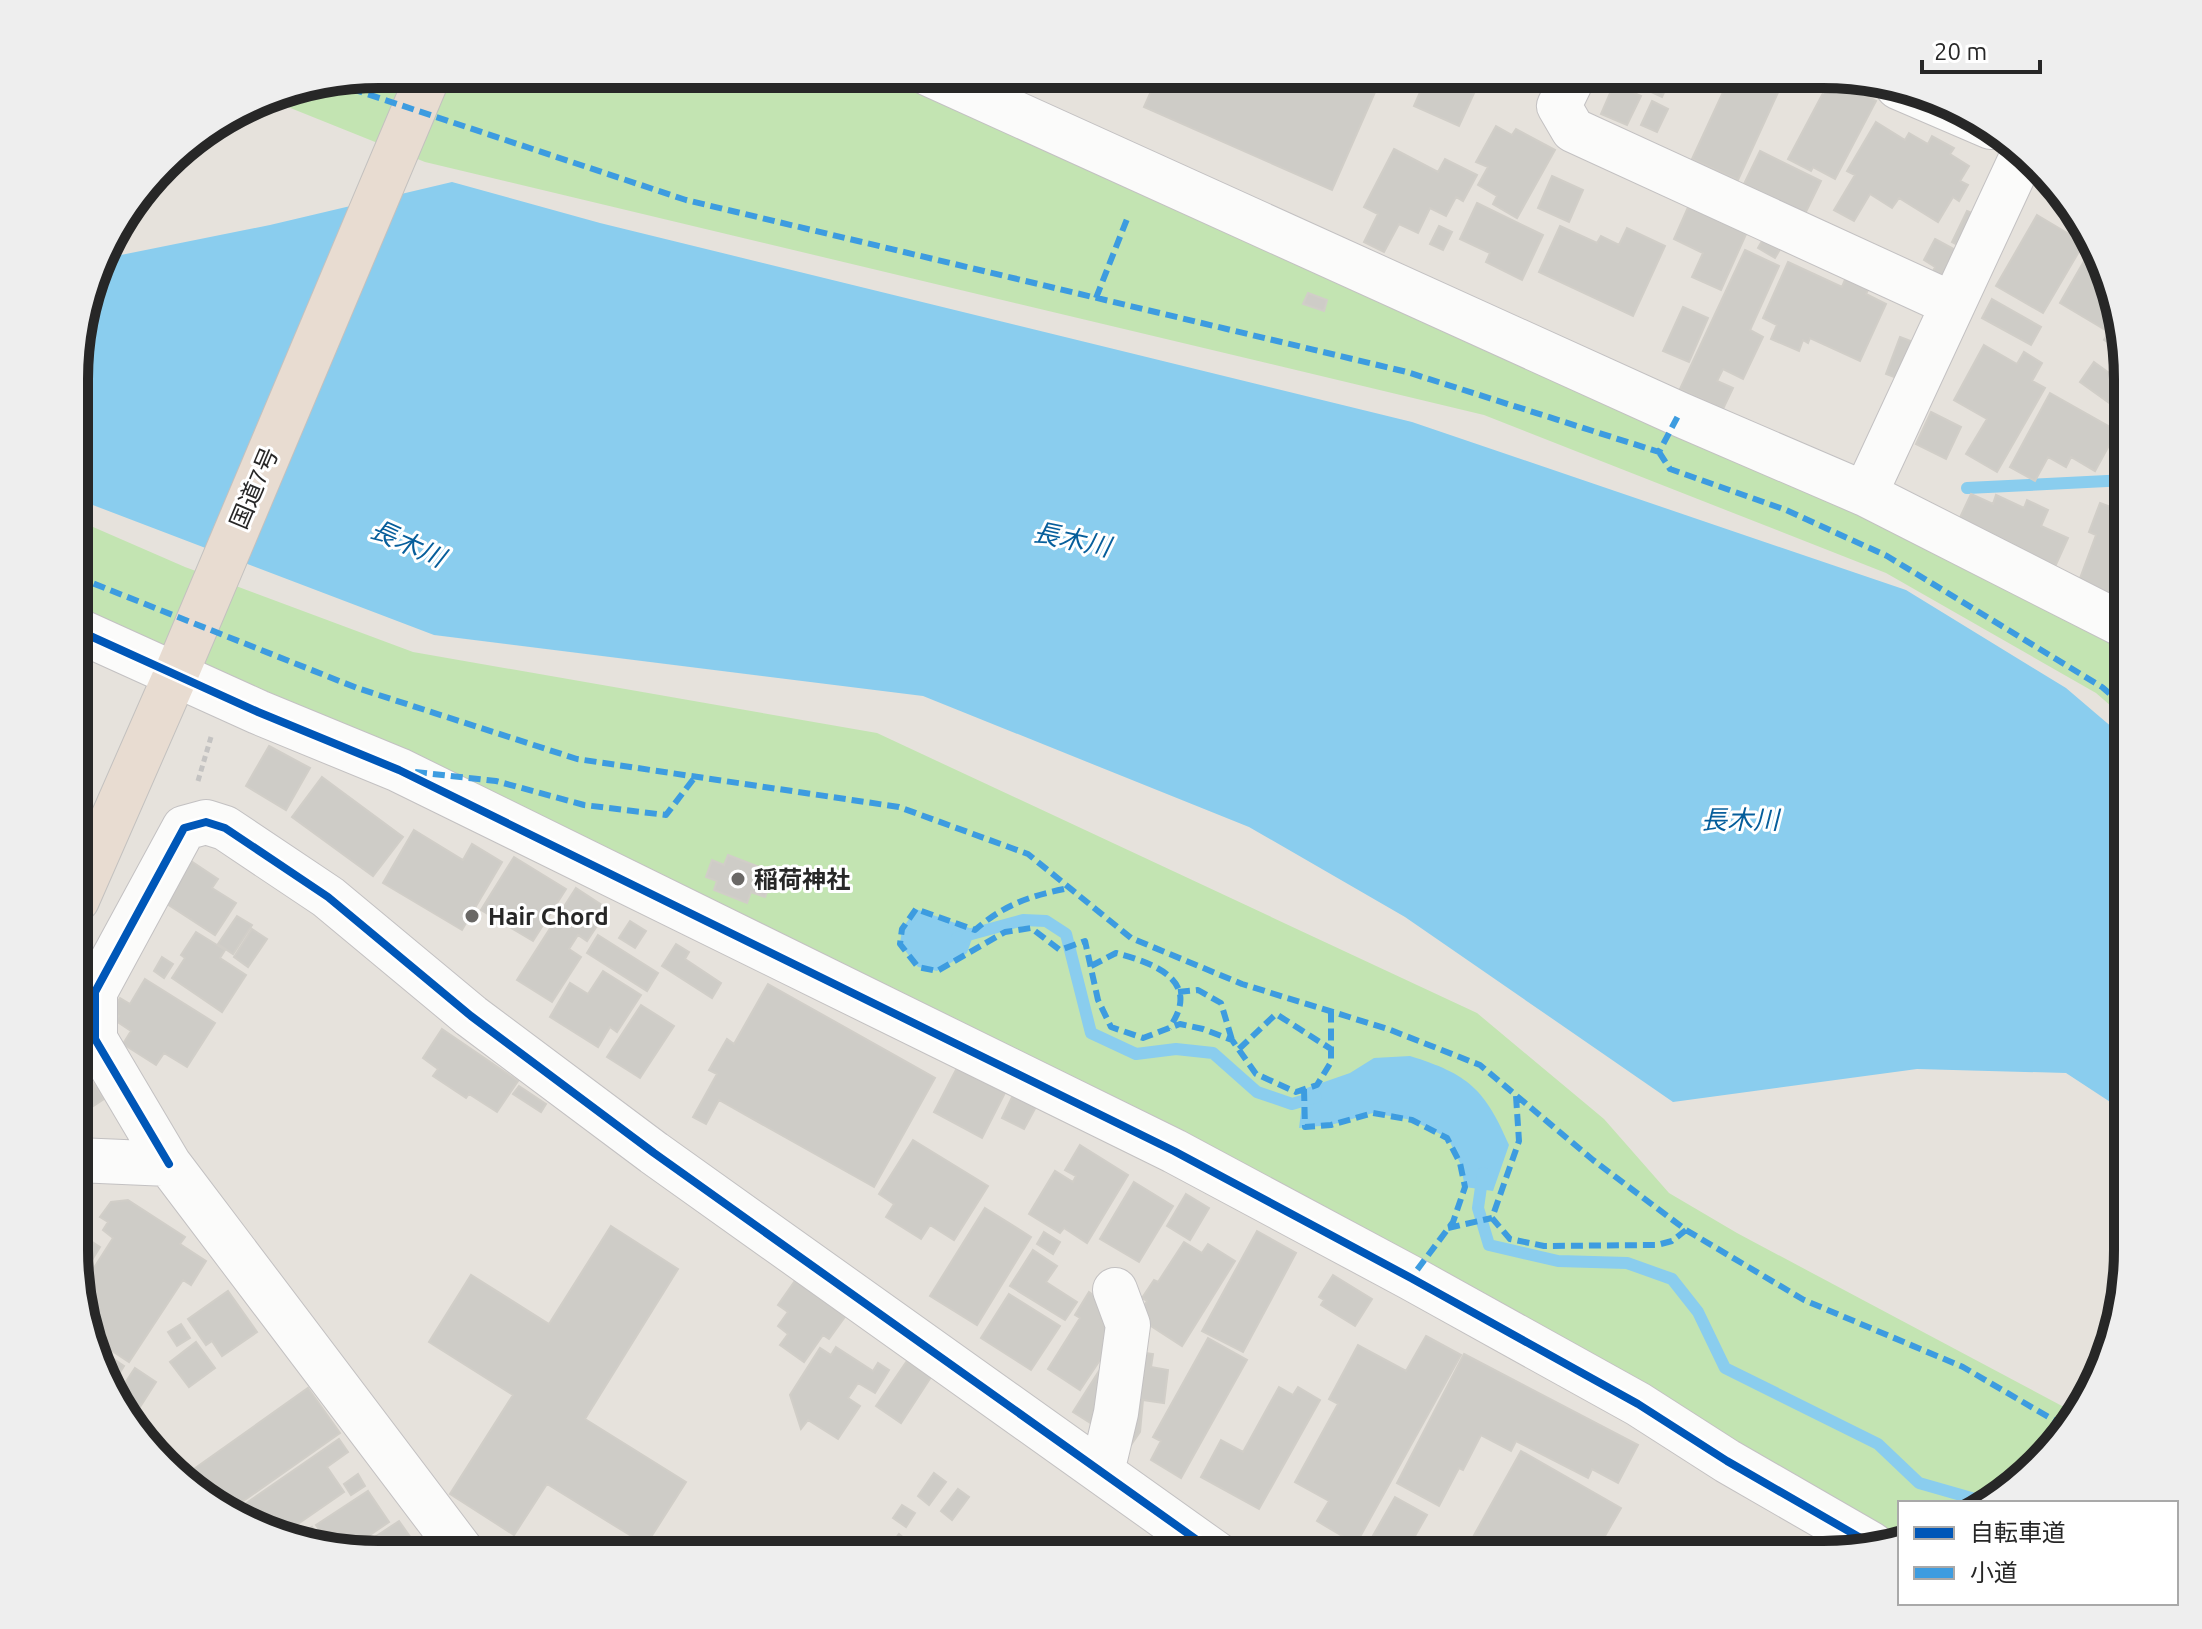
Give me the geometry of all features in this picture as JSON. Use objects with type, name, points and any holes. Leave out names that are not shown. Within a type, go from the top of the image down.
[{"type":"highway","name":"国道7号","points":[[88,875],[423,88]]},
{"type":"street","points":[[960,88],[1679,414],[1865,494],[2114,620]]},
{"type":"street","points":[[1568,88],[1559,106],[1573,130],[1952,304]]},
{"type":"street","points":[[1865,494],[2019,163]]},
{"type":"street","points":[[88,633],[184,655],[258,712],[399,770],[1174,1151],[1638,1404],[1727,1461],[1862,1539]]},
{"type":"street","points":[[454,1541],[169,1164],[95,1039],[95,992],[184,828],[206,822],[225,828],[328,897],[471,1016],[654,1153],[1198,1541]]},
{"type":"street","points":[[88,1160],[169,1164]]},
{"type":"street","points":[[1102,1472],[1116,1413],[1128,1325],[1115,1290]]},
{"type":"path","points":[[184,828],[213,730]]},
{"type":"green space","points":[[379,88],[911,88],[1859,503],[2114,632],[2114,709],[2096,693],[1886,573],[1484,415],[425,162],[281,104],[341,90]]},
{"type":"green space","points":[[88,525],[185,567],[413,652],[877,733],[1477,1013],[1604,1119],[1669,1193],[1737,1233],[2067,1409],[2029,1456],[1971,1501],[1898,1501],[1898,1531],[1885,1534],[1840,1507],[88,614]]},
{"type":"water","name":"長木川","points":[[452,182],[600,223],[1412,422],[1906,590],[2066,688],[2114,729],[2114,1104],[2066,1073],[1917,1069],[1673,1102],[1405,917],[1249,827],[923,696],[434,635],[88,503],[90,341],[103,285],[115,256],[270,225]]},
{"type":"water","points":[[916,909],[975,930],[967,953],[937,971],[918,967],[900,944],[902,929]]},
{"type":"water","points":[[1410,1056],[1460,1077],[1492,1110],[1509,1145],[1493,1191],[1465,1187],[1460,1163],[1448,1138],[1412,1120],[1373,1113],[1331,1125],[1299,1128],[1304,1089],[1350,1073],[1374,1058]]},
{"type":"building","points":[[1153,88],[1377,88],[1332,190],[1144,107]]},
{"type":"building","points":[[1422,88],[1469,88],[1475,91],[1459,126],[1414,106]]},
{"type":"building","points":[[1612,88],[1623,88],[1641,96],[1627,125],[1601,114]]},
{"type":"building","points":[[1642,88],[1666,88],[1662,97]]},
{"type":"building","points":[[1725,88],[1780,88],[1738,180],[1692,159]]},
{"type":"building","points":[[1826,88],[1854,90],[1876,101],[1835,179],[1813,167],[1811,171],[1788,159]]},
{"type":"building","points":[[1652,101],[1668,109],[1657,132],[1641,125]]},
{"type":"building","points":[[1876,122],[1905,140],[1909,133],[1928,144],[1932,136],[1954,148],[1950,154],[1969,166],[1960,181],[1968,185],[1959,201],[1953,197],[1938,222],[1899,198],[1892,208],[1870,194],[1854,221],[1834,210],[1855,175],[1847,171]]},
{"type":"building","points":[[1496,126],[1512,135],[1516,129],[1555,150],[1517,218],[1493,204],[1497,196],[1478,185],[1488,167],[1476,162]]},
{"type":"building","points":[[1394,149],[1438,172],[1445,159],[1477,175],[1463,201],[1456,197],[1446,216],[1430,208],[1418,233],[1399,224],[1384,252],[1364,242],[1378,214],[1364,207]]},
{"type":"building","points":[[1760,151],[1821,181],[1804,216],[1743,186]]},
{"type":"building","points":[[1552,176],[1583,190],[1569,222],[1538,208]]},
{"type":"building","points":[[1477,203],[1543,235],[1522,280],[1486,262],[1490,253],[1460,239]]},
{"type":"building","points":[[1689,205],[1747,232],[1721,290],[1692,277],[1703,253],[1674,239]]},
{"type":"building","points":[[1967,211],[1981,217],[1965,249],[1952,242]]},
{"type":"building","points":[[2037,215],[2079,240],[2082,246],[2043,313],[1996,286]]},
{"type":"building","points":[[1439,226],[1452,232],[1443,250],[1430,244]]},
{"type":"building","points":[[1560,226],[1597,243],[1601,236],[1619,245],[1627,228],[1665,246],[1633,316],[1539,272]]},
{"type":"building","points":[[1769,229],[1786,239],[1775,258],[1758,248]]},
{"type":"building","points":[[1935,239],[1961,253],[1946,283],[1931,276],[1935,267],[1924,260]]},
{"type":"building","points":[[1745,250],[1779,266],[1750,330],[1763,337],[1743,379],[1723,369],[1717,381],[1733,388],[1723,409],[1680,389]]},
{"type":"building","points":[[2087,256],[2104,303],[2108,322],[2104,329],[2060,303]]},
{"type":"building","points":[[1788,262],[1842,287],[1846,277],[1869,288],[1866,294],[1886,304],[1860,361],[1810,338],[1808,343],[1803,340],[1799,351],[1771,339],[1777,325],[1763,318]]},
{"type":"building","points":[[1308,293],[1327,300],[1324,311],[1303,304]]},
{"type":"building","points":[[1992,299],[2041,327],[2031,345],[1982,318]]},
{"type":"building","points":[[1683,307],[1708,318],[1689,362],[1663,351]]},
{"type":"building","points":[[2110,331],[2112,345],[2104,340]]},
{"type":"building","points":[[1900,337],[1916,343],[1902,380],[1886,374]]},
{"type":"building","points":[[1984,345],[2017,364],[2024,352],[2042,363],[2032,381],[2045,388],[1997,472],[1966,454],[1987,419],[1954,400]]},
{"type":"building","points":[[2094,362],[2114,376],[2114,406],[2080,382]]},
{"type":"building","points":[[2050,393],[2114,429],[2114,436],[2095,471],[2071,457],[2066,467],[2048,457],[2035,481],[2010,467]]},
{"type":"building","points":[[1931,412],[1961,427],[1946,459],[1916,444]]},
{"type":"building","points":[[1971,494],[1993,504],[1996,495],[2024,508],[2027,500],[2048,510],[2041,526],[2068,538],[2054,569],[1956,526]]},
{"type":"building","points":[[2100,503],[2114,508],[2114,606],[2075,592],[2096,535],[2089,532]]},
{"type":"building","points":[[269,746],[310,768],[286,810],[246,786]]},
{"type":"building","points":[[322,777],[403,837],[373,876],[292,817]]},
{"type":"building","points":[[414,830],[463,860],[472,844],[502,862],[462,930],[383,883]]},
{"type":"building","name":"稲荷神社","points":[[728,855],[762,868],[758,878],[771,882],[765,897],[751,892],[747,903],[714,890],[717,881],[706,877],[712,860],[724,865]]},
{"type":"building","points":[[514,857],[566,889],[533,941],[481,910]]},
{"type":"building","points":[[191,861],[218,879],[212,888],[236,903],[215,935],[164,902]]},
{"type":"building","points":[[576,888],[608,909],[587,941],[578,935],[569,949],[581,957],[552,1002],[517,980]]},
{"type":"building","points":[[237,916],[252,925],[233,954],[218,944]]},
{"type":"building","points":[[630,921],[646,931],[635,948],[619,938]]},
{"type":"building","points":[[252,929],[267,939],[248,967],[234,957]]},
{"type":"building","points":[[196,932],[225,950],[220,958],[246,975],[222,1012],[172,978],[185,958],[181,955]]},
{"type":"building","points":[[598,935],[658,973],[647,991],[587,953]]},
{"type":"building","points":[[676,944],[689,952],[685,959],[721,983],[712,998],[662,966]]},
{"type":"building","points":[[162,957],[173,964],[164,978],[154,971]]},
{"type":"building","points":[[603,971],[641,995],[617,1032],[610,1027],[598,1047],[550,1017],[570,983],[588,994]]},
{"type":"building","points":[[145,979],[215,1023],[187,1067],[164,1053],[156,1065],[123,1044],[131,1031],[116,1021],[119,1016],[111,1012],[120,998],[130,1004]]},
{"type":"building","points":[[768,984],[935,1078],[874,1187],[719,1100],[706,1124],[693,1117],[717,1074],[709,1070],[727,1039],[734,1044]]},
{"type":"building","points":[[641,1005],[674,1026],[640,1078],[607,1057]]},
{"type":"building","points":[[442,1029],[518,1081],[497,1112],[469,1094],[466,1098],[433,1076],[438,1069],[423,1058]]},
{"type":"building","points":[[960,1062],[1008,1087],[982,1138],[934,1112]]},
{"type":"building","points":[[88,1076],[104,1099],[88,1109]]},
{"type":"building","points":[[519,1086],[546,1104],[541,1112],[513,1094]]},
{"type":"building","points":[[1014,1093],[1037,1105],[1024,1129],[1002,1118]]},
{"type":"building","points":[[913,1140],[988,1186],[954,1240],[930,1225],[921,1239],[886,1217],[894,1204],[879,1194]]},
{"type":"building","points":[[1080,1145],[1128,1175],[1087,1243],[1064,1228],[1060,1233],[1029,1214],[1055,1171],[1073,1182],[1076,1176],[1065,1170]]},
{"type":"building","points":[[1134,1182],[1173,1206],[1139,1262],[1100,1239]]},
{"type":"building","points":[[1186,1194],[1209,1208],[1190,1240],[1167,1226]]},
{"type":"building","points":[[128,1200],[185,1237],[180,1244],[206,1261],[191,1285],[183,1280],[129,1362],[103,1345],[90,1288],[89,1275],[113,1238],[103,1230],[108,1222],[100,1217],[111,1202]]},
{"type":"building","points":[[985,1208],[1031,1237],[977,1325],[930,1296]]},
{"type":"building","points":[[611,1226],[678,1269],[585,1419],[686,1482],[649,1541],[640,1541],[547,1484],[514,1535],[450,1494],[513,1395],[429,1342],[471,1275],[549,1324]]},
{"type":"building","points":[[1257,1231],[1296,1253],[1243,1352],[1202,1331]]},
{"type":"building","points":[[1044,1232],[1060,1242],[1053,1254],[1037,1244]]},
{"type":"building","points":[[88,1239],[100,1247],[89,1265]]},
{"type":"building","points":[[1184,1242],[1202,1253],[1208,1244],[1235,1261],[1182,1346],[1137,1317],[1147,1301],[1142,1298],[1154,1280],[1158,1282]]},
{"type":"building","points":[[1033,1250],[1057,1266],[1046,1282],[1077,1302],[1065,1320],[1010,1286]]},
{"type":"building","points":[[1333,1275],[1372,1299],[1355,1326],[1321,1305],[1324,1300],[1319,1297]]},
{"type":"building","points":[[797,1278],[847,1314],[829,1339],[823,1335],[804,1362],[780,1345],[788,1334],[778,1326],[788,1312],[778,1305]]},
{"type":"building","points":[[228,1291],[257,1332],[222,1356],[212,1341],[206,1345],[188,1319]]},
{"type":"building","points":[[1089,1292],[1113,1309],[1110,1345],[1080,1390],[1048,1369],[1080,1318],[1075,1315]]},
{"type":"building","points":[[1009,1294],[1060,1326],[1031,1370],[981,1338]]},
{"type":"building","points":[[181,1324],[190,1338],[177,1346],[168,1332]]},
{"type":"building","points":[[1426,1336],[1461,1355],[1358,1541],[1351,1541],[1317,1521],[1329,1501],[1295,1482],[1338,1404],[1329,1399],[1358,1345],[1406,1371]]},
{"type":"building","points":[[1208,1338],[1247,1360],[1181,1478],[1151,1460],[1161,1441],[1153,1437]]},
{"type":"building","points":[[196,1342],[215,1368],[189,1387],[170,1362]]},
{"type":"building","points":[[836,1347],[873,1371],[878,1363],[889,1370],[875,1393],[858,1383],[848,1398],[860,1406],[838,1439],[808,1420],[801,1429],[790,1395],[820,1348],[831,1355]]},
{"type":"building","points":[[1132,1351],[1153,1354],[1151,1367],[1168,1370],[1164,1403],[1143,1400],[1140,1432],[1131,1445],[1120,1444]]},
{"type":"building","points":[[1464,1354],[1638,1445],[1618,1483],[1592,1469],[1588,1478],[1516,1441],[1511,1451],[1481,1435],[1439,1506],[1397,1483]]},
{"type":"building","points":[[107,1355],[124,1366],[117,1377]]},
{"type":"building","points":[[907,1361],[931,1377],[901,1423],[876,1406]]},
{"type":"building","points":[[135,1368],[156,1382],[137,1412],[122,1387]]},
{"type":"building","points":[[1099,1371],[1110,1378],[1092,1424],[1073,1412]]},
{"type":"building","points":[[1279,1387],[1293,1395],[1298,1387],[1320,1400],[1259,1509],[1201,1477],[1221,1440],[1243,1452]]},
{"type":"building","points":[[308,1388],[340,1433],[238,1505],[190,1472]]},
{"type":"building","points":[[339,1439],[348,1452],[327,1467],[344,1492],[292,1528],[241,1506]]},
{"type":"building","points":[[1521,1451],[1621,1508],[1602,1541],[1471,1541]]},
{"type":"building","points":[[934,1473],[946,1482],[929,1505],[918,1496]]},
{"type":"building","points":[[358,1474],[365,1486],[351,1495],[344,1484]]},
{"type":"building","points":[[958,1489],[969,1497],[952,1520],[941,1511]]},
{"type":"building","points":[[368,1491],[389,1522],[362,1540],[323,1535],[316,1525]]},
{"type":"building","points":[[1395,1497],[1427,1515],[1412,1541],[1370,1541]]},
{"type":"building","points":[[902,1505],[915,1513],[906,1527],[893,1518]]},
{"type":"building","points":[[399,1521],[413,1541],[379,1541],[372,1539]]},
{"type":"building","points":[[899,1534],[908,1541],[894,1541]]},
{"type":"waterway","points":[[1967,488],[2114,481]]},
{"type":"waterway","points":[[957,938],[1023,920],[1046,921],[1066,934],[1091,1033],[1136,1054],[1176,1049],[1213,1053],[1257,1092],[1292,1104],[1316,1097]]},
{"type":"waterway","points":[[1483,1173],[1478,1208],[1489,1245],[1558,1261],[1627,1263],[1672,1279],[1698,1312],[1725,1368],[1878,1444],[1919,1483],[1974,1499]]},
{"type":"marked path","points":[[353,89],[686,200],[1407,372],[1659,452],[1679,414]]},
{"type":"marked path","points":[[1096,298],[1127,219]]},
{"type":"marked path","points":[[1659,452],[1670,469],[1786,510],[1887,556],[2102,687],[2114,698]]},
{"type":"marked path","points":[[88,581],[357,688],[577,759],[899,807],[1028,854],[1131,938],[1242,984],[1388,1029],[1480,1065],[1593,1160],[1686,1230],[1804,1300],[1963,1367],[2057,1422]]},
{"type":"marked path","points":[[415,772],[496,781],[584,805],[666,815],[695,777]]},
{"type":"marked path","points":[[1064,889],[1016,903],[975,930],[916,909],[902,929],[900,944],[918,967],[937,971],[1005,932],[1031,928],[1060,950],[1085,941],[1098,1000],[1111,1027],[1143,1038],[1180,1024],[1203,1029],[1232,1040],[1256,1074],[1296,1092],[1317,1085],[1331,1062],[1331,1011]]},
{"type":"marked path","points":[[1091,966],[1116,953],[1145,962],[1170,977],[1177,986],[1180,998],[1178,1012],[1169,1028]]},
{"type":"marked path","points":[[1178,992],[1198,990],[1221,1003],[1232,1040]]},
{"type":"marked path","points":[[1239,1049],[1276,1014],[1331,1049]]},
{"type":"marked path","points":[[1304,1089],[1305,1127],[1331,1125],[1373,1113],[1412,1120],[1447,1138],[1460,1163],[1465,1187],[1453,1222],[1411,1278]]},
{"type":"marked path","points":[[1516,1096],[1519,1141],[1492,1218],[1510,1239],[1544,1246],[1657,1245],[1672,1241],[1686,1230]]},
{"type":"marked path","points":[[1448,1228],[1492,1218]]},
{"type":"cycle path","points":[[88,635],[258,712],[399,770],[1174,1151],[1638,1404],[1727,1461],[1862,1539]]},
{"type":"cycle path","points":[[169,1164],[95,1039],[95,992],[184,828],[206,822],[225,828],[328,897],[471,1016],[654,1153],[1198,1541]]},
{"type":"place","name":"稲荷神社","points":[[738,879]]},
{"type":"place","name":"Hair Chord","points":[[472,916]]}]
